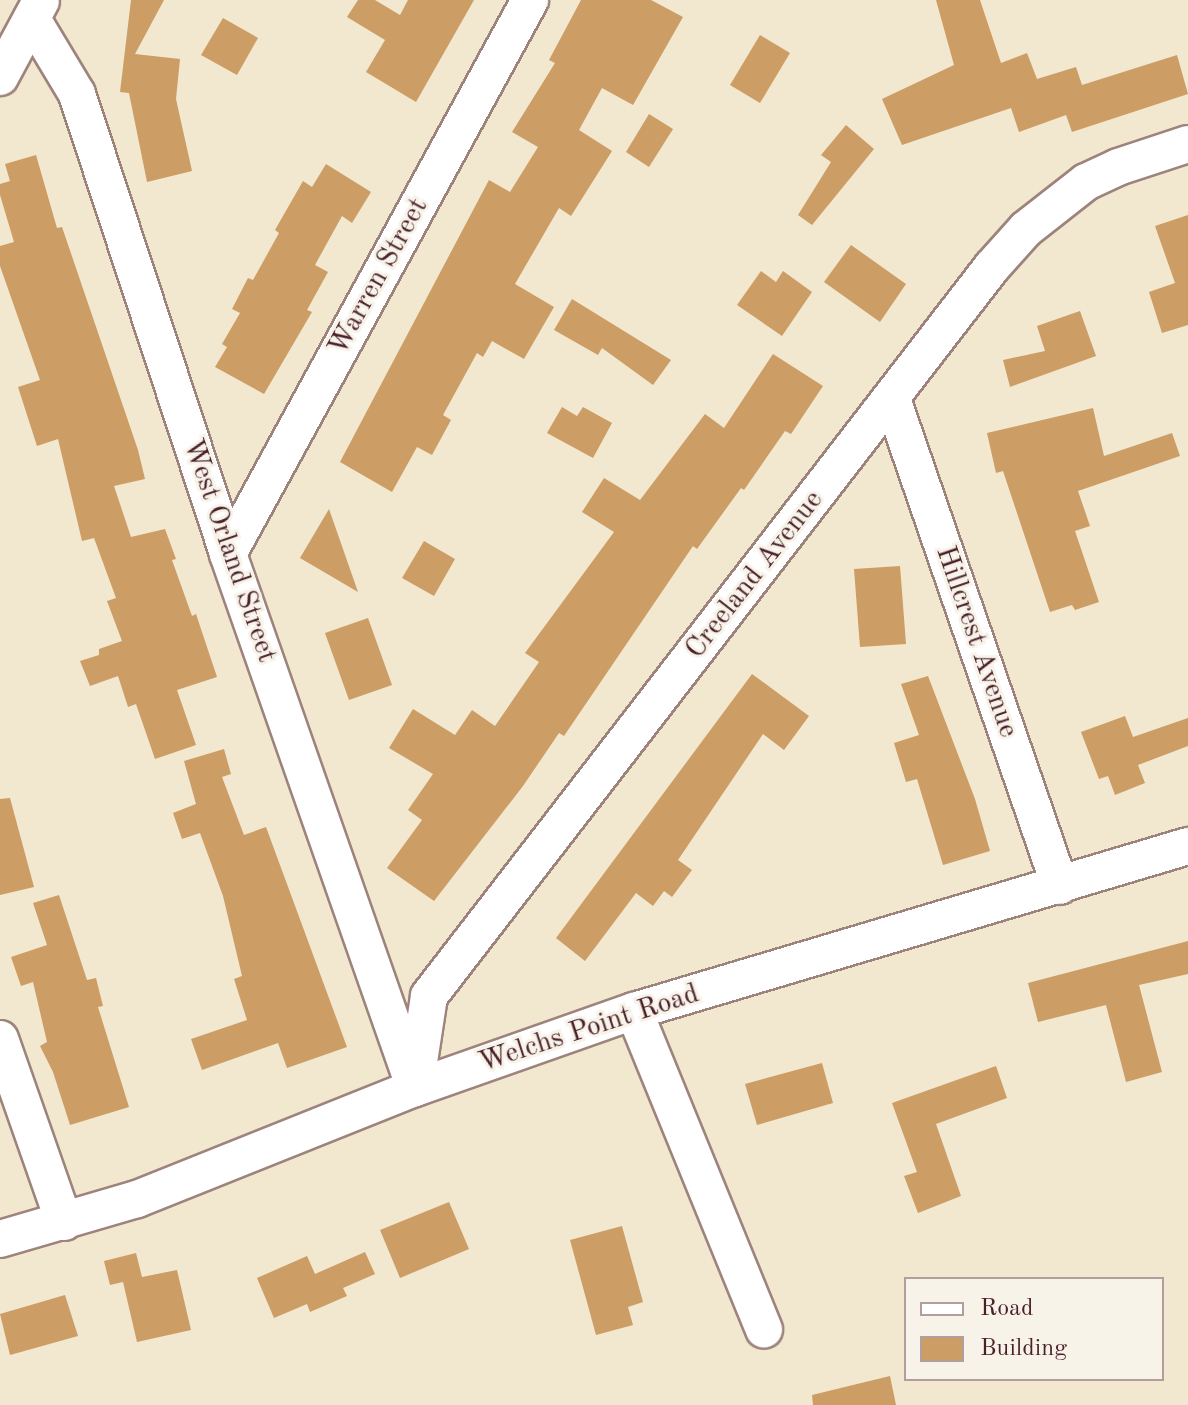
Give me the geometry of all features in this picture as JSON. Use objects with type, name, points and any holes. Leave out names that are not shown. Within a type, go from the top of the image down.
[{"type":"street","name":"Warren Street","points":[[228,554],[530,0]]},
{"type":"street","name":"West Orland Street","points":[[36,10],[77,94],[228,554],[415,1088]]},
{"type":"street","points":[[0,77],[36,10]]},
{"type":"street","name":"Creeland Avenue","points":[[415,1088],[429,996],[991,268],[1026,229],[1086,182],[1118,167],[1188,144]]},
{"type":"street","name":"Hillcrest Avenue","points":[[892,399],[1060,886]]},
{"type":"street","name":"Welchs Point Road","points":[[0,1239],[64,1222],[242,1159],[415,1088],[634,1011],[1188,846]]},
{"type":"street","points":[[634,1011],[764,1329]]},
{"type":"street","points":[[0,1039],[64,1222]]},
{"type":"building","points":[[131,0],[164,0],[135,54],[180,59],[176,99],[192,171],[147,182],[129,93],[120,92]]},
{"type":"building","points":[[358,0],[375,0],[400,15],[408,0],[474,0],[416,102],[366,72],[385,40],[347,17]]},
{"type":"building","points":[[581,0],[651,0],[683,17],[633,105],[602,88],[579,130],[612,151],[571,216],[559,208],[515,284],[554,307],[524,359],[492,341],[483,357],[477,353],[443,415],[451,420],[432,455],[417,447],[392,492],[340,462],[489,180],[510,192],[538,147],[512,132],[555,63],[549,60]]},
{"type":"building","points":[[936,0],[980,0],[1001,63],[1027,53],[1037,79],[1076,67],[1082,85],[1177,55],[1188,94],[1072,132],[1066,115],[1019,132],[1011,108],[902,145],[882,99],[954,65]]},
{"type":"building","points":[[223,18],[258,38],[237,75],[201,55]]},
{"type":"building","points":[[760,35],[790,53],[760,103],[730,85]]},
{"type":"building","points":[[649,114],[673,129],[649,167],[626,152]]},
{"type":"building","points":[[846,125],[874,149],[812,225],[798,215],[831,162],[821,155]]},
{"type":"building","points":[[36,155],[57,228],[62,227],[138,450],[145,479],[114,486],[131,537],[165,529],[176,559],[172,560],[192,616],[196,614],[217,677],[177,690],[196,745],[155,759],[136,704],[128,707],[118,676],[90,686],[80,661],[99,655],[99,649],[122,641],[107,601],[116,598],[94,538],[82,541],[58,439],[37,446],[18,387],[40,380],[0,266],[0,246],[14,242],[0,195],[0,184],[10,181],[5,164]]},
{"type":"building","points":[[326,164],[371,192],[352,223],[342,216],[315,265],[328,272],[307,310],[312,312],[264,394],[215,367],[227,347],[222,344],[240,313],[232,309],[248,278],[253,280],[279,233],[275,230],[303,181],[312,187]]},
{"type":"building","points":[[1188,215],[1188,325],[1162,333],[1149,292],[1175,283],[1155,226]]},
{"type":"building","points":[[851,245],[906,284],[880,322],[824,282]]},
{"type":"building","points":[[761,271],[776,282],[783,271],[812,292],[782,336],[737,305]]},
{"type":"building","points":[[572,299],[671,360],[653,385],[602,348],[598,355],[554,330]]},
{"type":"building","points":[[1080,311],[1096,356],[1010,387],[1003,360],[1045,351],[1037,326]]},
{"type":"building","points":[[773,354],[823,386],[791,434],[785,431],[744,490],[741,488],[697,549],[693,546],[564,736],[559,733],[523,786],[434,901],[387,868],[422,820],[408,810],[433,774],[389,748],[413,709],[455,735],[472,710],[495,726],[539,662],[525,653],[614,532],[582,512],[604,478],[640,500],[705,414],[724,428]]},
{"type":"building","points":[[562,407],[577,416],[583,407],[612,423],[593,458],[547,433]]},
{"type":"building","points":[[1093,408],[1104,456],[1172,433],[1180,456],[1078,491],[1090,526],[1075,531],[1099,602],[1075,610],[1072,605],[1050,612],[1003,471],[996,473],[987,433]]},
{"type":"building","points":[[329,509],[358,592],[300,558]]},
{"type":"building","points":[[424,541],[455,559],[434,596],[402,578]]},
{"type":"building","points":[[900,566],[906,644],[860,647],[854,569]]},
{"type":"building","points":[[368,618],[392,685],[349,700],[325,633]]},
{"type":"building","points":[[752,674],[809,716],[784,750],[763,734],[678,860],[692,870],[672,897],[664,891],[653,906],[636,893],[585,961],[556,938]]},
{"type":"building","points":[[928,676],[975,799],[990,851],[943,865],[917,779],[906,782],[894,743],[919,735],[901,684]]},
{"type":"building","points":[[1125,716],[1133,737],[1188,718],[1188,746],[1138,765],[1145,783],[1115,795],[1108,776],[1099,779],[1081,732]]},
{"type":"building","points":[[224,749],[231,774],[222,777],[244,835],[266,827],[347,1047],[287,1068],[278,1043],[202,1070],[191,1039],[247,1020],[234,979],[242,976],[223,896],[200,833],[182,839],[173,813],[196,804],[184,761]]},
{"type":"building","points":[[10,798],[34,887],[0,895],[0,799]]},
{"type":"building","points":[[59,895],[87,980],[96,978],[103,1006],[98,1007],[129,1107],[70,1125],[53,1072],[40,1046],[47,1042],[33,982],[21,986],[11,957],[47,945],[33,903]]},
{"type":"building","points":[[1188,941],[1188,974],[1139,985],[1162,1072],[1126,1082],[1106,1005],[1038,1022],[1028,983]]},
{"type":"building","points":[[822,1063],[833,1103],[757,1125],[745,1084]]},
{"type":"building","points":[[996,1066],[1007,1098],[936,1124],[961,1196],[918,1213],[904,1176],[917,1172],[892,1103]]},
{"type":"building","points":[[449,1202],[469,1249],[400,1278],[380,1230]]},
{"type":"building","points":[[622,1226],[643,1302],[628,1307],[633,1325],[596,1335],[570,1240]]},
{"type":"building","points":[[365,1252],[375,1274],[343,1288],[347,1296],[310,1312],[307,1304],[274,1318],[257,1278],[307,1256],[315,1274]]},
{"type":"building","points":[[136,1253],[142,1277],[177,1270],[191,1330],[137,1342],[123,1282],[110,1285],[104,1261]]},
{"type":"building","points":[[65,1295],[78,1336],[10,1355],[0,1314]]},
{"type":"building","points":[[890,1376],[896,1405],[813,1405],[812,1395]]}]
